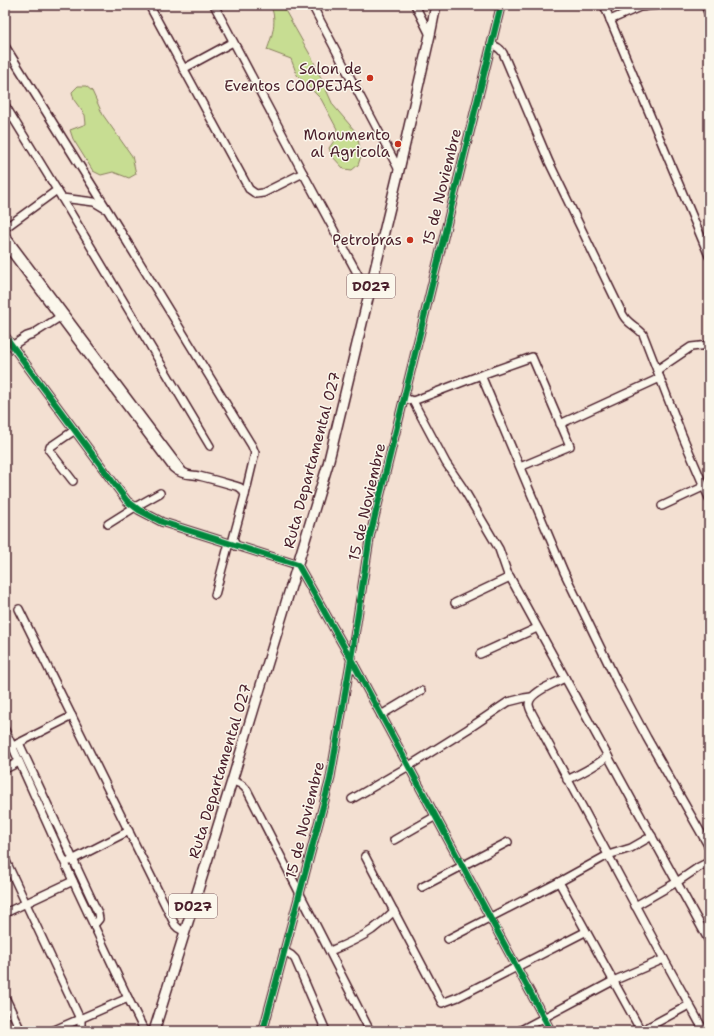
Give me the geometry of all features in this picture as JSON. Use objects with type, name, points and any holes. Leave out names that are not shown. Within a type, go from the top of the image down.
[{"type":"main road","name":"Ruta Departamental 027","points":[[154,1031],[232,781],[328,464],[399,170],[436,5]]},
{"type":"street","points":[[149,5],[249,189],[256,194],[263,193],[302,173]]},
{"type":"street","points":[[214,5],[302,173],[369,295]]},
{"type":"street","points":[[312,5],[399,170]]},
{"type":"street","points":[[415,5],[430,35]]},
{"type":"street","name":"15 de Noviembre","points":[[263,1031],[330,780],[352,659],[370,536],[501,5]]},
{"type":"street","points":[[604,5],[709,256]]},
{"type":"street","points":[[610,20],[640,7],[658,5]]},
{"type":"street","points":[[705,5],[709,15]]},
{"type":"street","points":[[183,69],[233,42]]},
{"type":"street","points":[[491,45],[496,45],[503,53],[549,162],[623,315],[626,320],[643,334],[682,435],[709,498]]},
{"type":"street","points":[[5,46],[252,446],[255,453],[246,495],[233,539],[236,546]]},
{"type":"street","points":[[5,105],[210,446]]},
{"type":"street","points":[[5,228],[57,190]]},
{"type":"street","points":[[62,198],[94,202],[101,205],[110,214]]},
{"type":"street","points":[[5,235],[62,316]]},
{"type":"street","points":[[5,244],[183,472],[189,475],[239,487],[246,495]]},
{"type":"street","points":[[12,346],[26,336],[33,334],[62,316]]},
{"type":"street","points":[[5,336],[127,501],[162,522],[298,565],[352,659],[551,1031]]},
{"type":"street","points":[[657,370],[691,347],[709,345]]},
{"type":"street","points":[[404,398],[413,401],[532,357],[570,446],[520,467]]},
{"type":"street","points":[[481,375],[564,572],[619,686],[709,846]]},
{"type":"street","points":[[560,424],[660,378]]},
{"type":"street","points":[[413,401],[446,462],[499,549],[510,577],[537,628],[709,941]]},
{"type":"street","points":[[73,481],[49,450],[50,447],[75,430]]},
{"type":"street","points":[[662,506],[703,487]]},
{"type":"street","points":[[108,524],[160,493]]},
{"type":"street","points":[[215,596],[229,543]]},
{"type":"street","points":[[455,603],[510,577]]},
{"type":"street","points":[[19,609],[175,925],[185,932]]},
{"type":"street","points":[[480,654],[537,628]]},
{"type":"street","points":[[352,798],[409,766],[508,702],[531,697],[565,678]]},
{"type":"street","points":[[381,715],[421,691]]},
{"type":"street","points":[[531,697],[529,703],[532,713],[635,906],[704,1031]]},
{"type":"street","points":[[16,745],[72,716]]},
{"type":"street","points":[[5,730],[16,745],[98,913],[99,919],[94,926]]},
{"type":"street","points":[[16,745],[19,762],[65,864],[128,998],[146,1031]]},
{"type":"street","points":[[567,780],[592,768],[608,756]]},
{"type":"street","points":[[5,768],[19,762]]},
{"type":"street","points":[[232,781],[243,785],[247,790],[370,1031]]},
{"type":"street","points":[[394,840],[436,816]]},
{"type":"street","points":[[65,864],[129,831]]},
{"type":"street","points":[[448,939],[608,855],[631,848],[652,836]]},
{"type":"street","points":[[422,887],[508,842]]},
{"type":"street","points":[[365,856],[442,1003],[458,998],[585,932]]},
{"type":"street","points":[[5,859],[80,1019],[82,1028],[81,1031]]},
{"type":"street","points":[[635,906],[677,882],[698,867],[709,862]]},
{"type":"street","points":[[5,913],[73,881]]},
{"type":"street","points":[[559,882],[585,932],[641,1031],[689,1005]]},
{"type":"street","points":[[330,951],[352,943],[373,930],[394,911]]},
{"type":"street","points":[[284,951],[295,959],[326,1031]]},
{"type":"street","points":[[519,1031],[613,981],[664,959]]},
{"type":"street","points":[[5,997],[21,1031]]},
{"type":"street","points":[[52,1031],[128,998]]},
{"type":"green space","points":[[270,5],[282,5],[312,58],[333,105],[355,131],[361,156],[358,165],[352,170],[344,169],[332,156],[329,148],[334,141],[337,129],[321,99],[297,75],[291,59],[267,50],[274,22],[274,16]]},
{"type":"green space","points":[[78,86],[86,86],[92,91],[103,115],[132,156],[136,174],[129,178],[113,172],[101,175],[93,171],[73,139],[70,130],[86,124],[85,115],[74,100],[72,92]]},
{"type":"cycle path","points":[[263,1031],[330,780],[370,536],[501,5]]},
{"type":"cycle path","points":[[5,336],[127,501],[139,510],[162,522],[298,565],[351,659],[551,1031]]},
{"type":"place","name":"Salon de Eventos COOPEJAS","points":[[370,78]]},
{"type":"place","name":"Monumento al Agricola","points":[[398,144]]},
{"type":"place","name":"Petrobras","points":[[410,240]]}]
